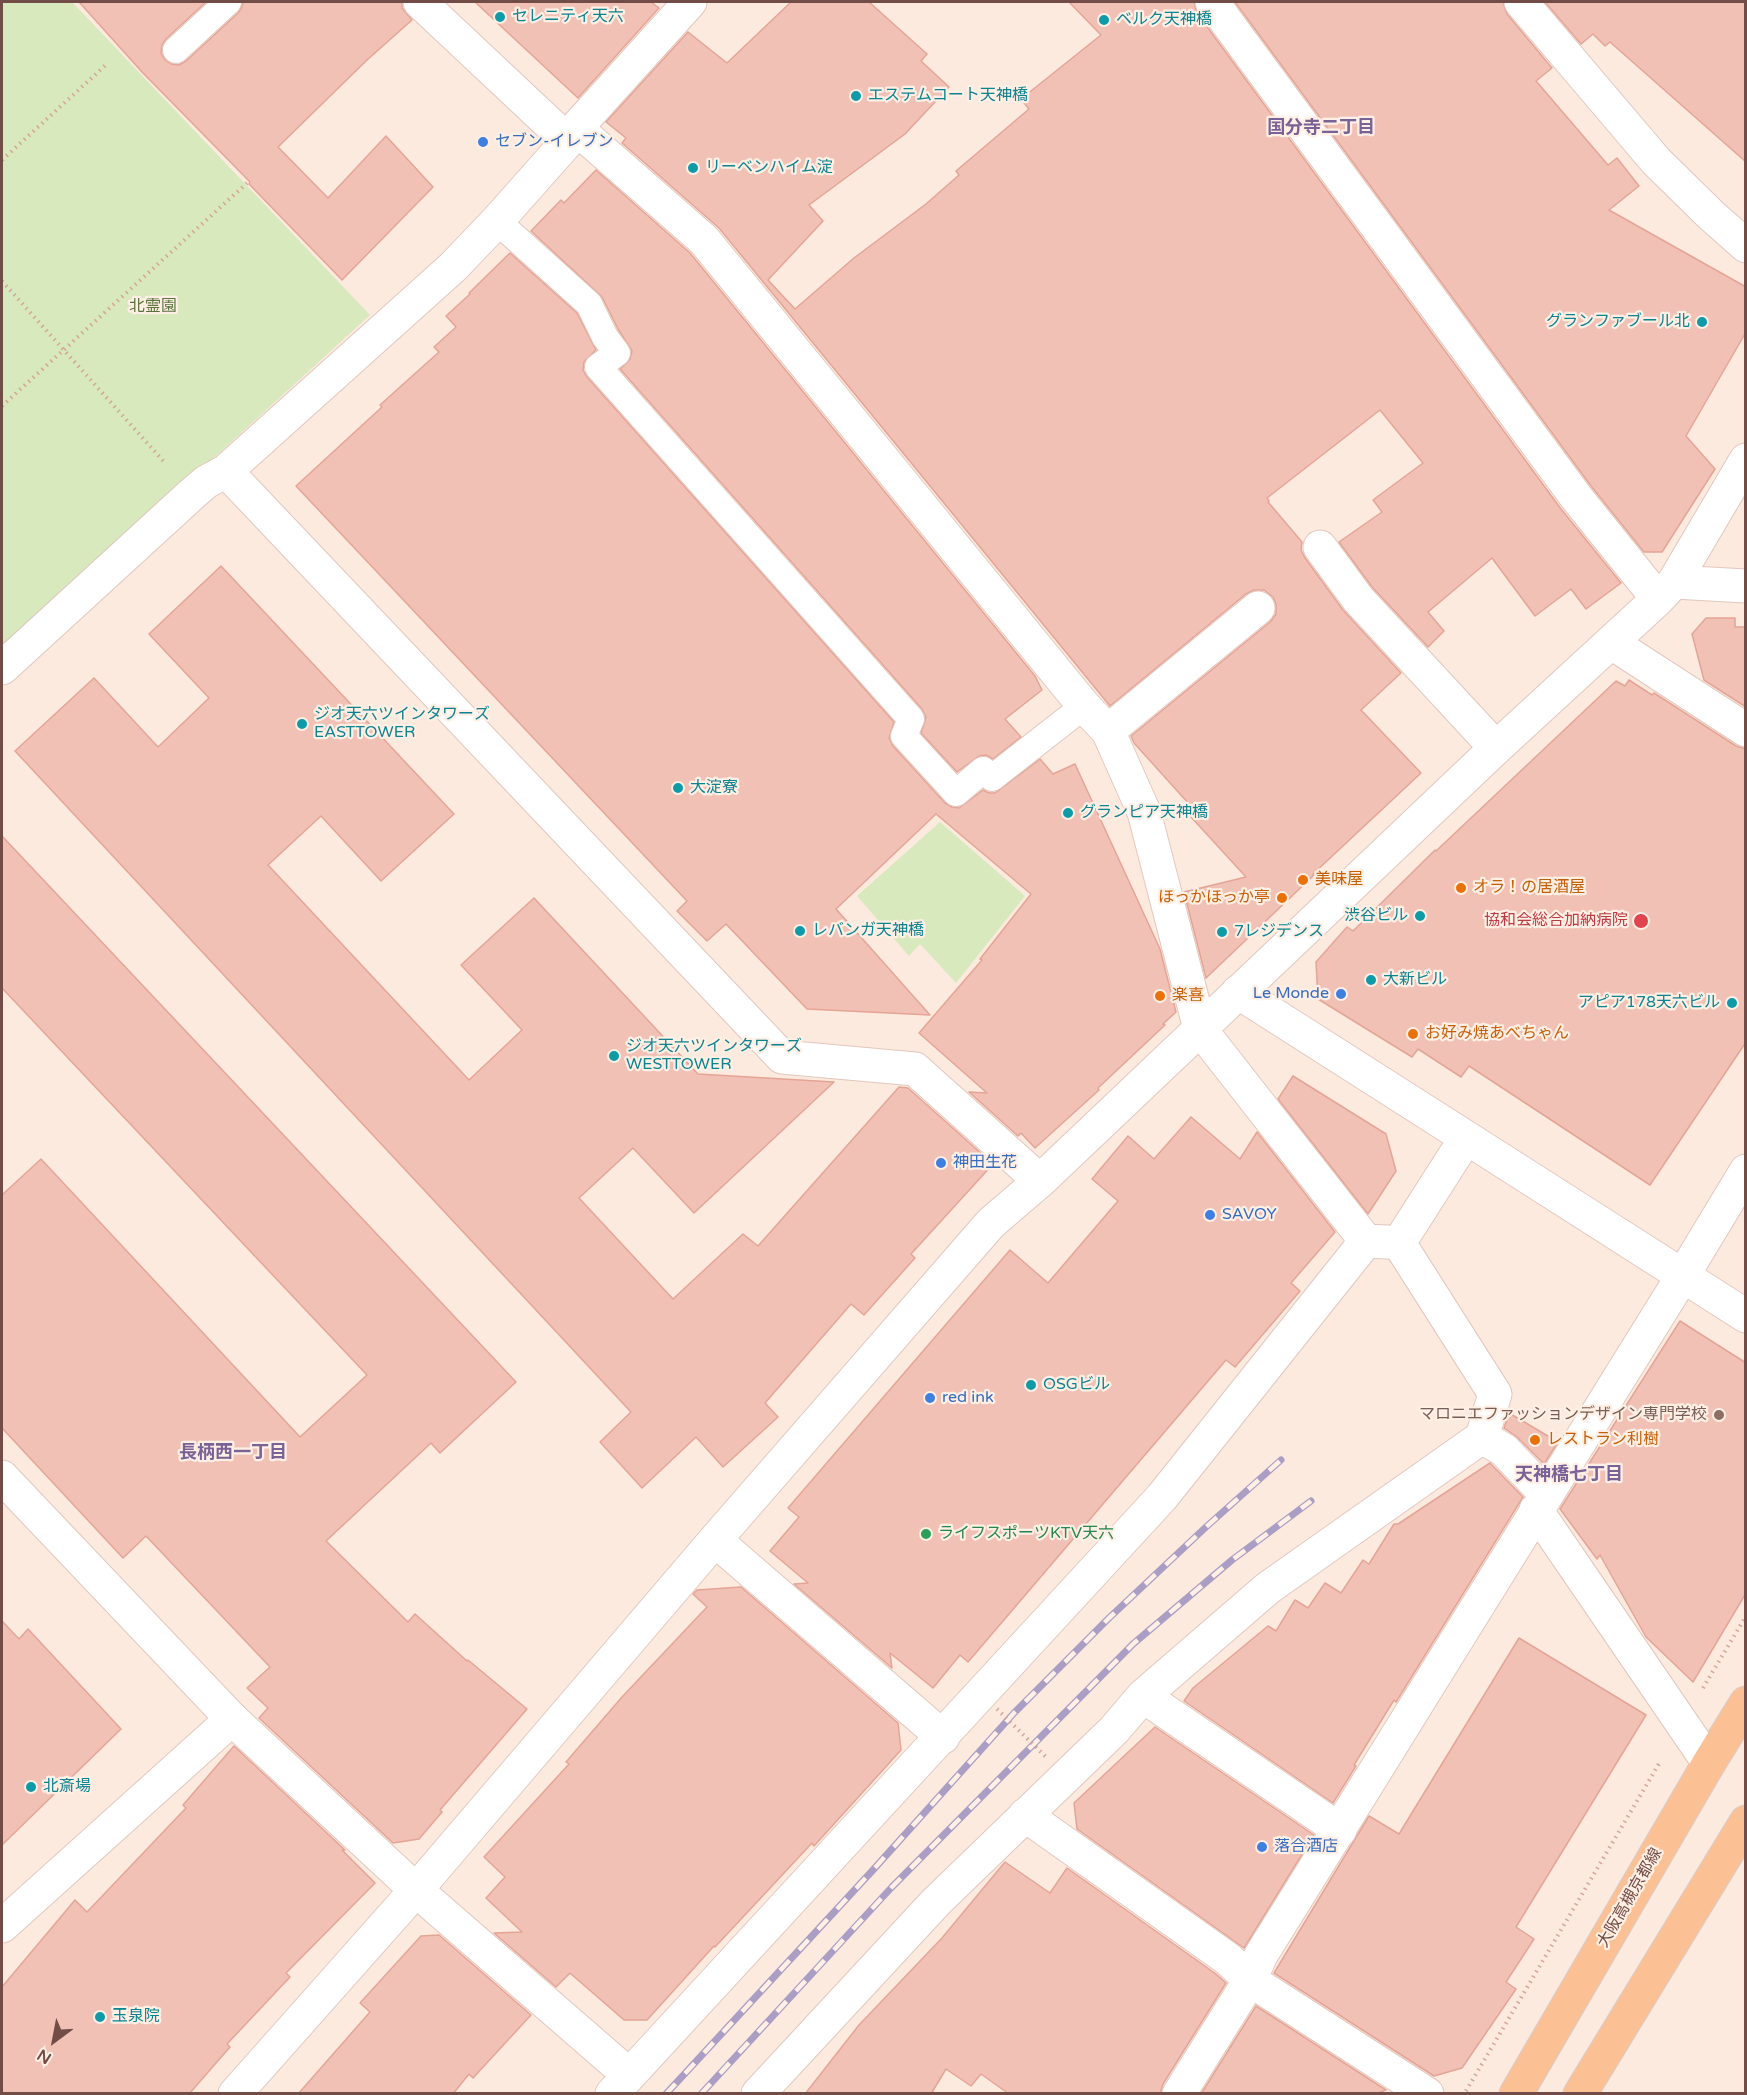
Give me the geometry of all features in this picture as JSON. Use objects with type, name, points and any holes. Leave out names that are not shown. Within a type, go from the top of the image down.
[{"type":"main road","name":"大阪高槻京都線","points":[[1516,2094],[1708,1763],[1746,1703]]},
{"type":"main road","points":[[1580,2094],[1741,1842]]},
{"type":"street","points":[[420,2],[572,134],[704,240],[1084,706],[1108,731],[1144,813],[1200,1029],[1366,1241],[1399,1243]]},
{"type":"street","points":[[2,668],[192,494],[206,482],[226,471],[453,267],[497,221],[690,2]]},
{"type":"street","points":[[1212,2],[1576,498],[1666,591]]},
{"type":"street","points":[[1521,2],[1656,161],[1746,246]]},
{"type":"street","points":[[235,2094],[416,1890],[715,1540],[991,1223],[1040,1181],[1496,748],[1666,591],[1746,460]]},
{"type":"street","points":[[226,471],[782,1057],[915,1069],[1040,1181]]},
{"type":"street","points":[[1320,547],[1358,599],[1496,748]]},
{"type":"street","points":[[1666,591],[1746,585]]},
{"type":"street","points":[[1108,731],[1258,608]]},
{"type":"street","points":[[1612,643],[1746,730]]},
{"type":"street","points":[[1238,992],[1746,1316]]},
{"type":"street","points":[[1399,1243],[1466,1138]]},
{"type":"street","points":[[1179,2094],[1250,1980],[1261,1955],[1746,1171]]},
{"type":"street","points":[[2,1478],[232,1719],[621,2085],[1162,1497],[1366,1241]]},
{"type":"street","points":[[758,2094],[936,1902],[1114,1730],[1143,1696],[1268,1588],[1482,1437],[1495,1394],[1399,1243]]},
{"type":"street","points":[[1482,1437],[1504,1450],[1541,1502],[1708,1763]]},
{"type":"street","points":[[715,1540],[943,1737]]},
{"type":"street","points":[[1143,1696],[1340,1830]]},
{"type":"street","points":[[2,1926],[232,1719]]},
{"type":"street","points":[[1024,1815],[1228,1959],[1250,1980],[1426,2094]]},
{"type":"lane","points":[[176,50],[228,2]]},
{"type":"lane","points":[[497,221],[589,304],[605,337],[617,353],[598,367],[911,719],[904,736],[956,792],[983,770],[992,778],[1084,706]]},
{"type":"path","points":[[2,160],[108,63]]},
{"type":"path","points":[[2,405],[247,183]]},
{"type":"path","points":[[2,281],[62,351],[192,494]]},
{"type":"path","points":[[1464,2094],[1746,1616]]},
{"type":"path","points":[[997,1709],[1047,1758]]},
{"type":"green space","name":"北霊園","points":[[2,2],[72,2],[370,315],[2,652]]},
{"type":"green space","points":[[940,822],[1025,896],[956,983],[920,944],[909,956],[857,896]]},
{"type":"building","points":[[79,2],[206,2],[162,45],[161,53],[165,60],[179,65],[238,13],[243,2],[402,2],[402,8],[412,20],[367,60],[278,147],[328,198],[386,136],[433,187],[342,280],[142,72]]},
{"type":"building","points":[[475,2],[651,2],[659,8],[578,98]]},
{"type":"building","points":[[791,2],[869,2],[927,54],[921,61],[949,87],[905,134],[809,205],[823,221],[768,280],[795,309],[854,258],[926,204],[959,175],[956,171],[1029,109],[1021,99],[1101,35],[1069,2],[1194,2],[1197,13],[1561,509],[1621,583],[1586,609],[1571,589],[1535,616],[1492,558],[1428,612],[1444,631],[1428,647],[1372,587],[1339,542],[1382,512],[1373,500],[1423,463],[1380,410],[1267,498],[1302,542],[1301,550],[1305,558],[1343,610],[1401,673],[1361,710],[1421,773],[1206,978],[1184,892],[1246,877],[1180,805],[1189,804],[1134,743],[1131,736],[1270,622],[1276,614],[1273,597],[1264,590],[1254,590],[1246,594],[1110,706],[719,228],[622,143],[626,138],[606,122],[688,32],[727,63]]},
{"type":"building","points":[[1235,2],[1503,2],[1507,14],[1552,68],[1536,81],[1608,165],[1617,158],[1639,186],[1609,210],[1746,287],[1746,332],[1686,436],[1715,469],[1662,552],[1644,552],[1591,486]]},
{"type":"building","points":[[1545,2],[1746,2],[1746,162],[1610,42],[1605,46],[1593,34],[1581,44]]},
{"type":"building","points":[[596,170],[690,253],[1035,676],[1042,690],[1005,719],[1021,737],[993,759],[986,755],[979,756],[957,772],[921,733],[926,717],[922,709],[620,369],[630,359],[632,351],[602,297],[531,231],[561,200],[564,203]]},
{"type":"building","points":[[510,253],[577,313],[596,350],[584,362],[583,370],[587,377],[894,722],[889,738],[893,746],[945,803],[959,808],[983,790],[995,793],[1040,759],[1053,774],[1075,764],[1160,949],[1176,1012],[1098,1088],[1099,1090],[1035,1148],[1021,1133],[1018,1136],[969,1092],[987,1093],[919,1033],[982,960],[980,959],[1031,894],[936,814],[836,909],[930,1015],[807,1009],[726,924],[707,941],[677,911],[687,901],[296,486],[439,352],[434,347],[456,327],[446,316]]},
{"type":"building","points":[[221,566],[454,814],[381,881],[321,816],[268,865],[469,1080],[522,1030],[461,965],[534,898],[698,1074],[834,1082],[694,1213],[633,1148],[579,1198],[673,1299],[743,1234],[758,1246],[899,1087],[908,1088],[993,1164],[911,1254],[915,1258],[864,1315],[851,1304],[765,1403],[778,1417],[723,1467],[696,1437],[642,1488],[600,1442],[631,1412],[15,751],[94,678],[158,747],[209,698],[149,634]]},
{"type":"building","points":[[1706,618],[1735,618],[1735,627],[1746,627],[1746,707],[1704,680],[1692,634]]},
{"type":"building","points":[[1629,680],[1652,695],[1654,693],[1736,746],[1746,749],[1746,1042],[1650,1185],[1469,1066],[1461,1077],[1418,1049],[1412,1057],[1318,999],[1316,962],[1347,927],[1353,931],[1435,850],[1616,681],[1625,686]]},
{"type":"building","points":[[2,836],[516,1382],[440,1453],[431,1443],[326,1541],[408,1622],[415,1614],[467,1661],[527,1709],[440,1810],[442,1812],[419,1839],[393,1843],[259,1718],[268,1708],[247,1688],[270,1667],[146,1536],[123,1558],[2,1428],[2,1195],[41,1159],[300,1437],[367,1375],[2,988]]},
{"type":"building","points":[[1293,1076],[1386,1134],[1396,1171],[1368,1214],[1278,1099]]},
{"type":"building","name":"OSGビル","points":[[1191,1117],[1240,1159],[1257,1132],[1335,1232],[1291,1283],[1300,1291],[1235,1367],[1226,1360],[968,1662],[960,1655],[933,1688],[890,1653],[892,1668],[794,1584],[808,1583],[770,1551],[799,1517],[788,1508],[1010,1250],[1048,1283],[1118,1201],[1092,1179],[1128,1136],[1154,1159]]},
{"type":"building","points":[[1680,1321],[1746,1363],[1746,1593],[1693,1682],[1646,1637],[1600,1555],[1597,1559],[1560,1509]]},
{"type":"building","name":"レストラン利樹","points":[[1509,1413],[1558,1442],[1544,1464],[1517,1437],[1504,1428]]},
{"type":"building","points":[[1490,1463],[1523,1497],[1396,1702],[1394,1700],[1333,1803],[1184,1701],[1193,1688],[1268,1626],[1276,1631],[1295,1600],[1308,1608],[1325,1583],[1341,1593],[1363,1560],[1369,1564],[1394,1524],[1398,1524]]},
{"type":"building","points":[[741,1587],[898,1723],[901,1750],[814,1846],[812,1843],[647,2020],[624,2020],[570,1973],[556,1987],[494,1933],[522,1932],[486,1898],[505,1877],[484,1857],[569,1764],[566,1762],[622,1697],[707,1607],[693,1594],[697,1590]]},
{"type":"building","name":"北斎場","points":[[2,1621],[19,1639],[28,1629],[121,1729],[2,1845]]},
{"type":"building","points":[[1519,1638],[1646,1715],[1516,1927],[1534,1939],[1506,1982],[1516,1989],[1462,2068],[1434,2076],[1274,1973],[1369,1816],[1399,1834]]},
{"type":"building","points":[[1155,1727],[1314,1835],[1244,1948],[1077,1829],[1074,1803]]},
{"type":"building","points":[[234,1746],[345,1850],[342,1850],[375,1883],[286,1973],[290,1977],[227,2044],[230,2047],[189,2094],[2,2094],[2,1987],[75,1900],[87,1912],[186,1808],[183,1805]]},
{"type":"building","points":[[1005,1862],[1050,1893],[1067,1868],[1226,1983],[1163,2084],[1160,2094],[1009,2094],[981,2074],[971,2086],[946,2069],[931,2094],[805,2094],[859,2025],[942,1938]]},
{"type":"building","points":[[439,1935],[531,2015],[473,2078],[469,2074],[453,2094],[298,2094],[370,2012],[360,2003],[421,1936]]},
{"type":"building","points":[[1256,2006],[1386,2090],[1375,2094],[1201,2094]]},
{"type":"railway","points":[[666,2094],[1014,1713],[1109,1618],[1281,1460]]},
{"type":"railway","points":[[701,2094],[891,1888],[1133,1644],[1232,1560],[1311,1501]]},
{"type":"place","name":"セレニティ天六","points":[[500,17]]},
{"type":"place","name":"ベルク天神橋","points":[[1104,20]]},
{"type":"place","name":"エステムコート天神橋","points":[[856,96]]},
{"type":"place","name":"セブン-イレブン","points":[[483,142]]},
{"type":"place","name":"リーベンハイム淀","points":[[693,168]]},
{"type":"place","name":"グランファブール北","points":[[1702,322]]},
{"type":"place","name":"ジオ天六ツインタワーズ EASTTOWER","points":[[302,724]]},
{"type":"place","name":"大淀寮","points":[[678,788]]},
{"type":"place","name":"グランピア天神橋","points":[[1068,813]]},
{"type":"place","name":"美味屋","points":[[1303,880]]},
{"type":"place","name":"オラ！の居酒屋","points":[[1461,888]]},
{"type":"place","name":"ほっかほっか亭","points":[[1282,898]]},
{"type":"place","name":"渋谷ビル","points":[[1420,916]]},
{"type":"place","name":"協和会総合加納病院","points":[[1641,921]]},
{"type":"place","name":"レバンガ天神橋","points":[[800,931]]},
{"type":"place","name":"7レジデンス","points":[[1222,932]]},
{"type":"place","name":"大新ビル","points":[[1371,980]]},
{"type":"place","name":"Le Monde","points":[[1341,994]]},
{"type":"place","name":"楽喜","points":[[1160,996]]},
{"type":"place","name":"アピア178天六ビル","points":[[1732,1003]]},
{"type":"place","name":"お好み焼あべちゃん","points":[[1413,1034]]},
{"type":"place","name":"ジオ天六ツインタワーズ WESTTOWER","points":[[614,1056]]},
{"type":"place","name":"神田生花","points":[[941,1163]]},
{"type":"place","name":"SAVOY","points":[[1210,1215]]},
{"type":"place","name":"OSGビル","points":[[1031,1385]]},
{"type":"place","name":"red ink","points":[[930,1398]]},
{"type":"place","name":"マロニエファッションデザイン専門学校","points":[[1719,1415]]},
{"type":"place","name":"レストラン利樹","points":[[1535,1440]]},
{"type":"place","name":"ライフスポーツKTV天六","points":[[926,1534]]},
{"type":"place","name":"北斎場","points":[[31,1787]]},
{"type":"place","name":"落合酒店","points":[[1262,1847]]},
{"type":"place","name":"玉泉院","points":[[100,2017]]},
{"type":"district","name":"国分寺二丁目","points":[[1321,128]]},
{"type":"district","name":"長柄西一丁目","points":[[233,1453]]},
{"type":"district","name":"天神橋七丁目","points":[[1569,1475]]}]
